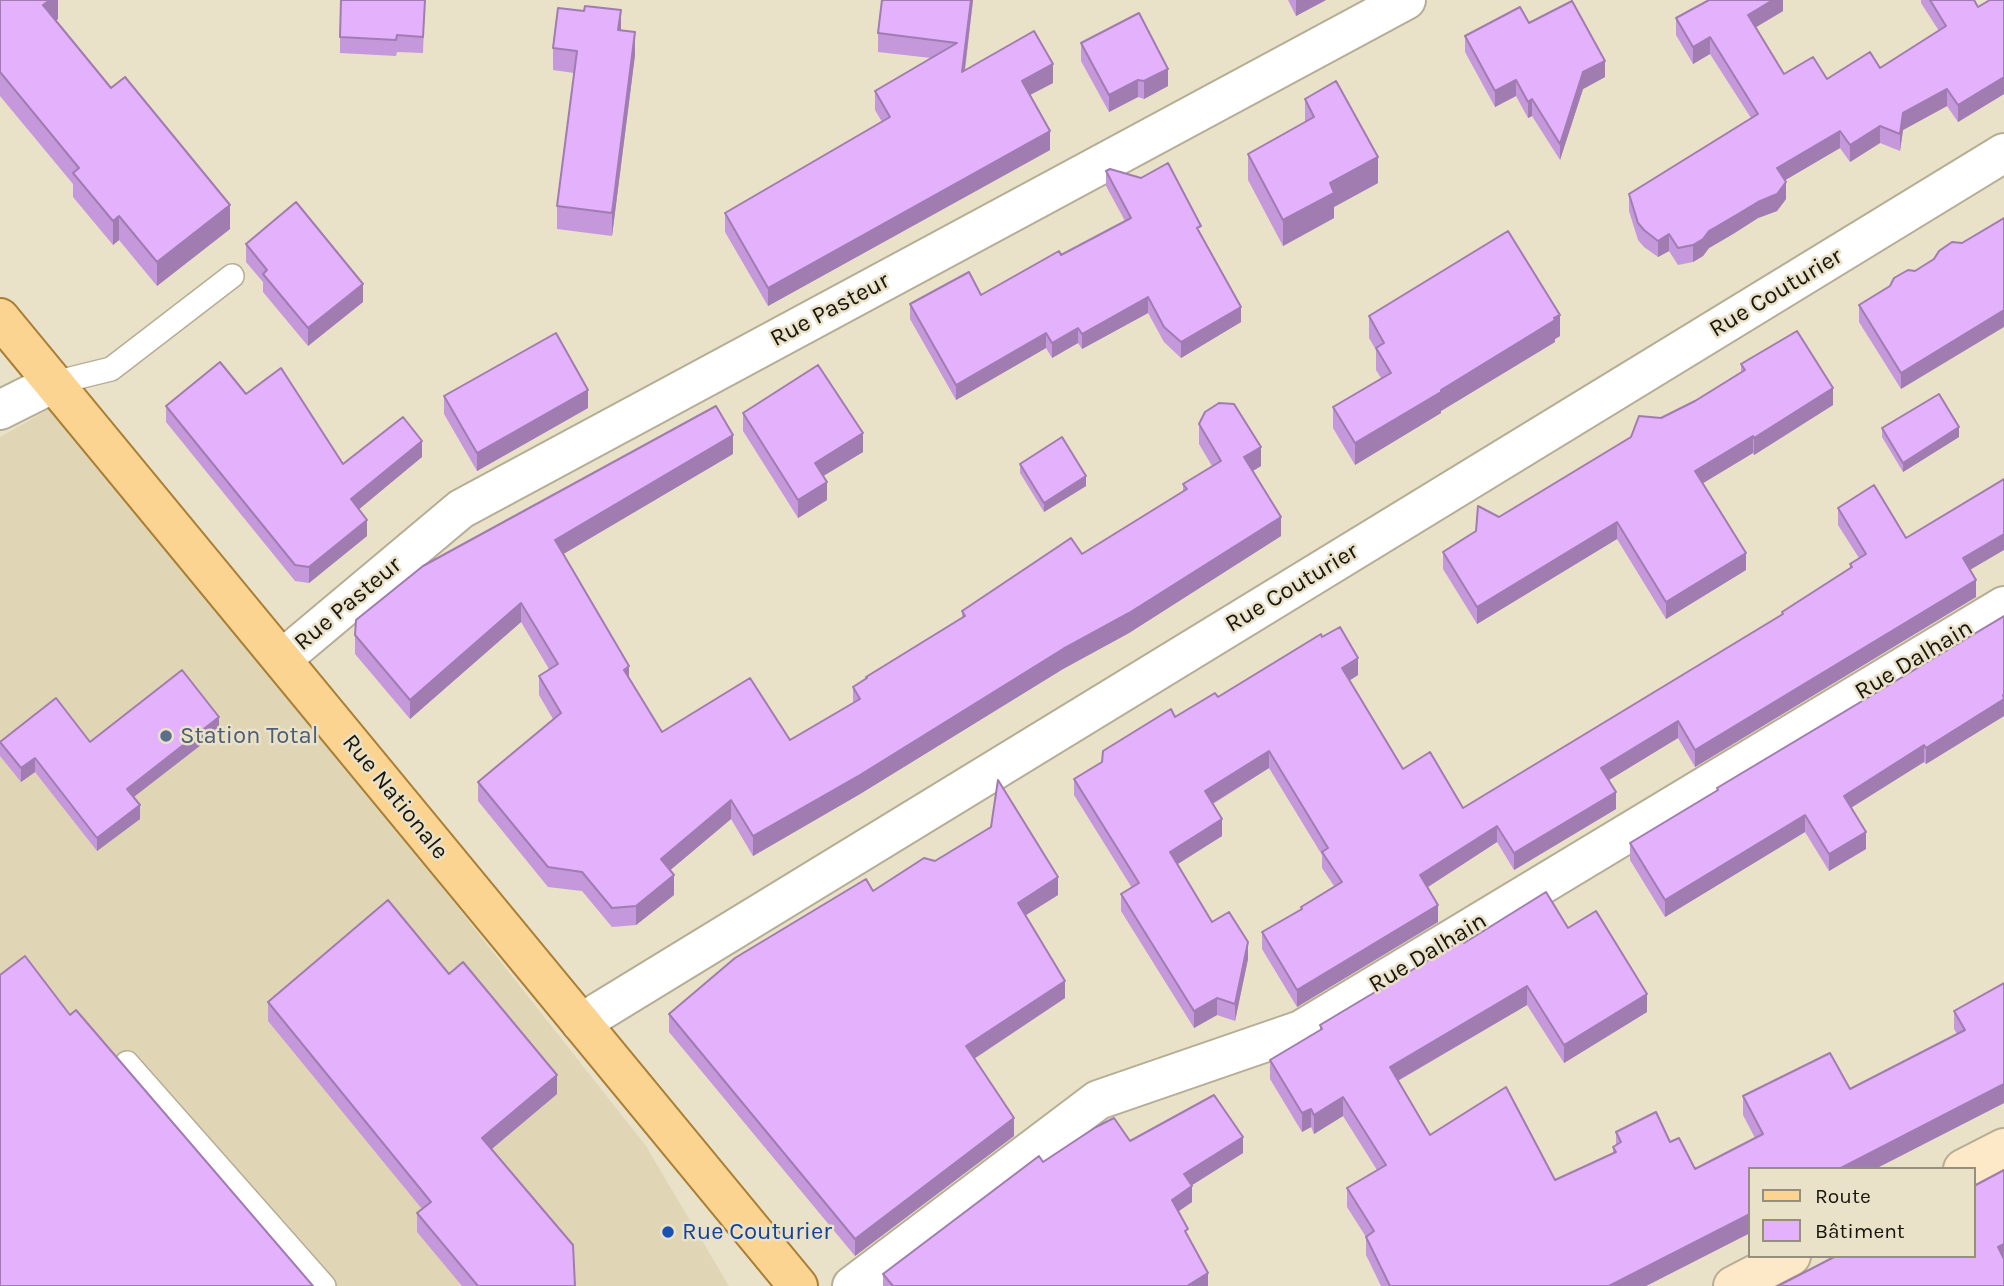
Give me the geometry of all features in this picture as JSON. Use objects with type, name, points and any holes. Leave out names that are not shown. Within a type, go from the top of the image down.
[{"type":"main road","name":"Rue Nationale","points":[[0,318],[793,1283]]},
{"type":"main road","points":[[1967,1167],[2004,1148]]},
{"type":"main road","points":[[1733,1286],[1787,1258]]},
{"type":"street","name":"Rue Pasteur","points":[[282,659],[461,509],[1406,0]]},
{"type":"street","name":"Rue Couturier","points":[[581,1023],[2004,153]]},
{"type":"street","points":[[0,410],[54,383]]},
{"type":"street","name":"Rue Dalhain","points":[[852,1286],[1098,1100],[1301,1030],[2004,606]]},
{"type":"lane","points":[[54,383],[111,369],[232,276]]},
{"type":"lane","points":[[127,1063],[324,1286]]},
{"type":"shaded area","points":[[60,403],[646,1146],[729,1286],[0,1286],[0,437]]},
{"type":"building","points":[[0,0],[50,0],[43,5],[111,88],[125,77],[230,205],[157,262],[119,216],[113,221],[73,173],[79,168],[0,72]]},
{"type":"building","points":[[341,0],[425,0],[423,37],[397,35],[396,40],[340,37]]},
{"type":"building","points":[[882,0],[971,0],[962,72],[1034,31],[1053,64],[1022,81],[1050,131],[768,288],[725,213],[890,117],[875,91],[957,43],[878,33]]},
{"type":"building","points":[[1709,0],[1773,0],[1748,15],[1784,74],[1813,57],[1827,79],[1870,52],[1880,68],[1946,26],[1930,0],[1974,0],[1978,7],[1990,0],[2004,0],[2004,77],[1958,105],[1947,89],[1903,113],[1900,134],[1880,126],[1850,145],[1840,131],[1777,168],[1786,182],[1777,194],[1709,231],[1693,245],[1678,248],[1669,234],[1658,241],[1644,230],[1638,223],[1629,194],[1758,114],[1710,37],[1693,47],[1676,18]]},
{"type":"building","points":[[1572,1],[1605,61],[1583,72],[1560,144],[1532,99],[1528,102],[1516,80],[1495,91],[1465,36],[1520,7],[1529,23]]},
{"type":"building","points":[[585,6],[621,10],[618,30],[635,32],[612,213],[557,206],[577,51],[553,48],[558,8],[584,11]]},
{"type":"building","points":[[1139,13],[1168,69],[1109,95],[1081,43]]},
{"type":"building","points":[[1336,81],[1378,157],[1330,183],[1334,193],[1283,220],[1248,154],[1314,117],[1305,99]]},
{"type":"building","points":[[1168,163],[1201,226],[1197,228],[1241,307],[1181,342],[1164,327],[1148,297],[1082,334],[1078,328],[1052,343],[1046,333],[956,385],[910,304],[969,272],[981,295],[1059,251],[1061,255],[1131,218],[1106,171],[1110,169],[1141,178]]},
{"type":"building","points":[[296,202],[363,284],[308,328],[263,274],[267,270],[246,244]]},
{"type":"building","points":[[2004,218],[2004,310],[1901,373],[1859,305],[1890,286],[1894,278],[1908,270],[1915,271],[1934,259],[1939,251],[1952,242],[1962,243]]},
{"type":"building","points":[[1508,231],[1560,315],[1441,392],[1355,443],[1333,407],[1391,373],[1376,348],[1384,343],[1369,316]]},
{"type":"building","points":[[1797,331],[1833,388],[1754,438],[1753,436],[1695,471],[1746,553],[1666,602],[1617,522],[1477,607],[1443,552],[1476,531],[1478,506],[1499,517],[1631,437],[1639,416],[1661,418],[1695,401],[1745,370],[1741,364]]},
{"type":"building","points":[[556,333],[588,390],[477,453],[444,396]]},
{"type":"building","points":[[220,362],[246,394],[281,368],[343,464],[403,417],[422,441],[351,499],[367,520],[309,567],[295,565],[166,406]]},
{"type":"building","points":[[818,365],[863,433],[815,463],[827,482],[798,500],[743,413]]},
{"type":"building","points":[[1939,394],[1959,427],[1903,463],[1882,428]]},
{"type":"building","points":[[1219,403],[1234,404],[1261,447],[1244,457],[1281,517],[1129,613],[1063,649],[860,775],[753,836],[731,800],[661,859],[674,875],[636,906],[612,908],[582,872],[548,867],[478,782],[561,713],[539,676],[558,664],[521,603],[410,700],[355,635],[356,620],[423,566],[716,406],[733,435],[555,540],[629,666],[624,670],[662,732],[750,678],[790,740],[860,699],[853,687],[866,677],[965,616],[962,611],[1071,538],[1082,554],[1187,489],[1183,484],[1221,461],[1199,424],[1205,412]]},
{"type":"building","points":[[1062,437],[1086,476],[1044,503],[1020,464]]},
{"type":"building","points":[[2004,479],[2004,534],[1963,558],[1976,580],[1695,750],[1678,721],[1601,768],[1616,792],[1514,853],[1497,826],[1420,875],[1438,905],[1297,990],[1262,932],[1342,882],[1322,852],[1328,848],[1269,751],[1205,791],[1222,819],[1170,852],[1212,922],[1229,912],[1248,942],[1235,1004],[1217,998],[1194,1011],[1121,894],[1139,883],[1074,779],[1102,762],[1103,751],[1171,709],[1175,717],[1215,693],[1218,697],[1321,634],[1322,637],[1340,627],[1358,658],[1342,668],[1403,769],[1430,752],[1463,808],[1783,614],[1782,612],[1852,567],[1850,564],[1866,554],[1838,508],[1874,485],[1906,538]]},
{"type":"building","points":[[2004,616],[2004,699],[1926,748],[1924,745],[1844,796],[1866,832],[1829,854],[1805,815],[1665,900],[1630,843]]},
{"type":"building","points":[[182,670],[219,717],[127,789],[140,805],[97,838],[35,758],[21,768],[0,742],[56,698],[90,742]]},
{"type":"building","points":[[998,780],[1058,877],[1018,903],[1065,981],[966,1046],[1014,1118],[855,1239],[669,1014],[735,958],[866,879],[873,891],[924,858],[935,861],[991,827]]},
{"type":"building","points":[[1546,892],[1568,928],[1596,911],[1647,994],[1564,1045],[1527,986],[1390,1067],[1430,1135],[1506,1087],[1555,1180],[1616,1152],[1613,1147],[1621,1142],[1616,1132],[1656,1112],[1670,1142],[1679,1138],[1695,1169],[1763,1134],[1743,1096],[1830,1053],[1850,1089],[1965,1030],[1954,1011],[2004,983],[2004,1084],[1843,1167],[1748,1167],[1748,1215],[1609,1286],[1390,1286],[1366,1237],[1374,1231],[1347,1188],[1386,1165],[1343,1097],[1314,1115],[1311,1109],[1302,1113],[1270,1060],[1322,1029],[1320,1025],[1462,940],[1464,943]]},
{"type":"building","points":[[388,900],[449,974],[463,962],[557,1075],[482,1138],[573,1245],[575,1286],[478,1286],[417,1213],[431,1202],[268,1002]]},
{"type":"building","points":[[25,956],[70,1015],[76,1010],[313,1286],[0,1286],[0,975]]},
{"type":"building","points":[[1214,1095],[1243,1137],[1184,1174],[1192,1186],[1172,1200],[1208,1273],[1187,1286],[893,1286],[883,1274],[1039,1156],[1043,1162],[1114,1118],[1130,1141]]},
{"type":"building","points":[[2004,1170],[2004,1244],[1998,1247],[2004,1259],[2004,1286],[1778,1286],[1832,1258],[1976,1258],[1976,1185]]},
{"type":"place","name":"Station Total","points":[[166,736]]},
{"type":"place","name":"Rue Couturier","points":[[668,1232]]}]
